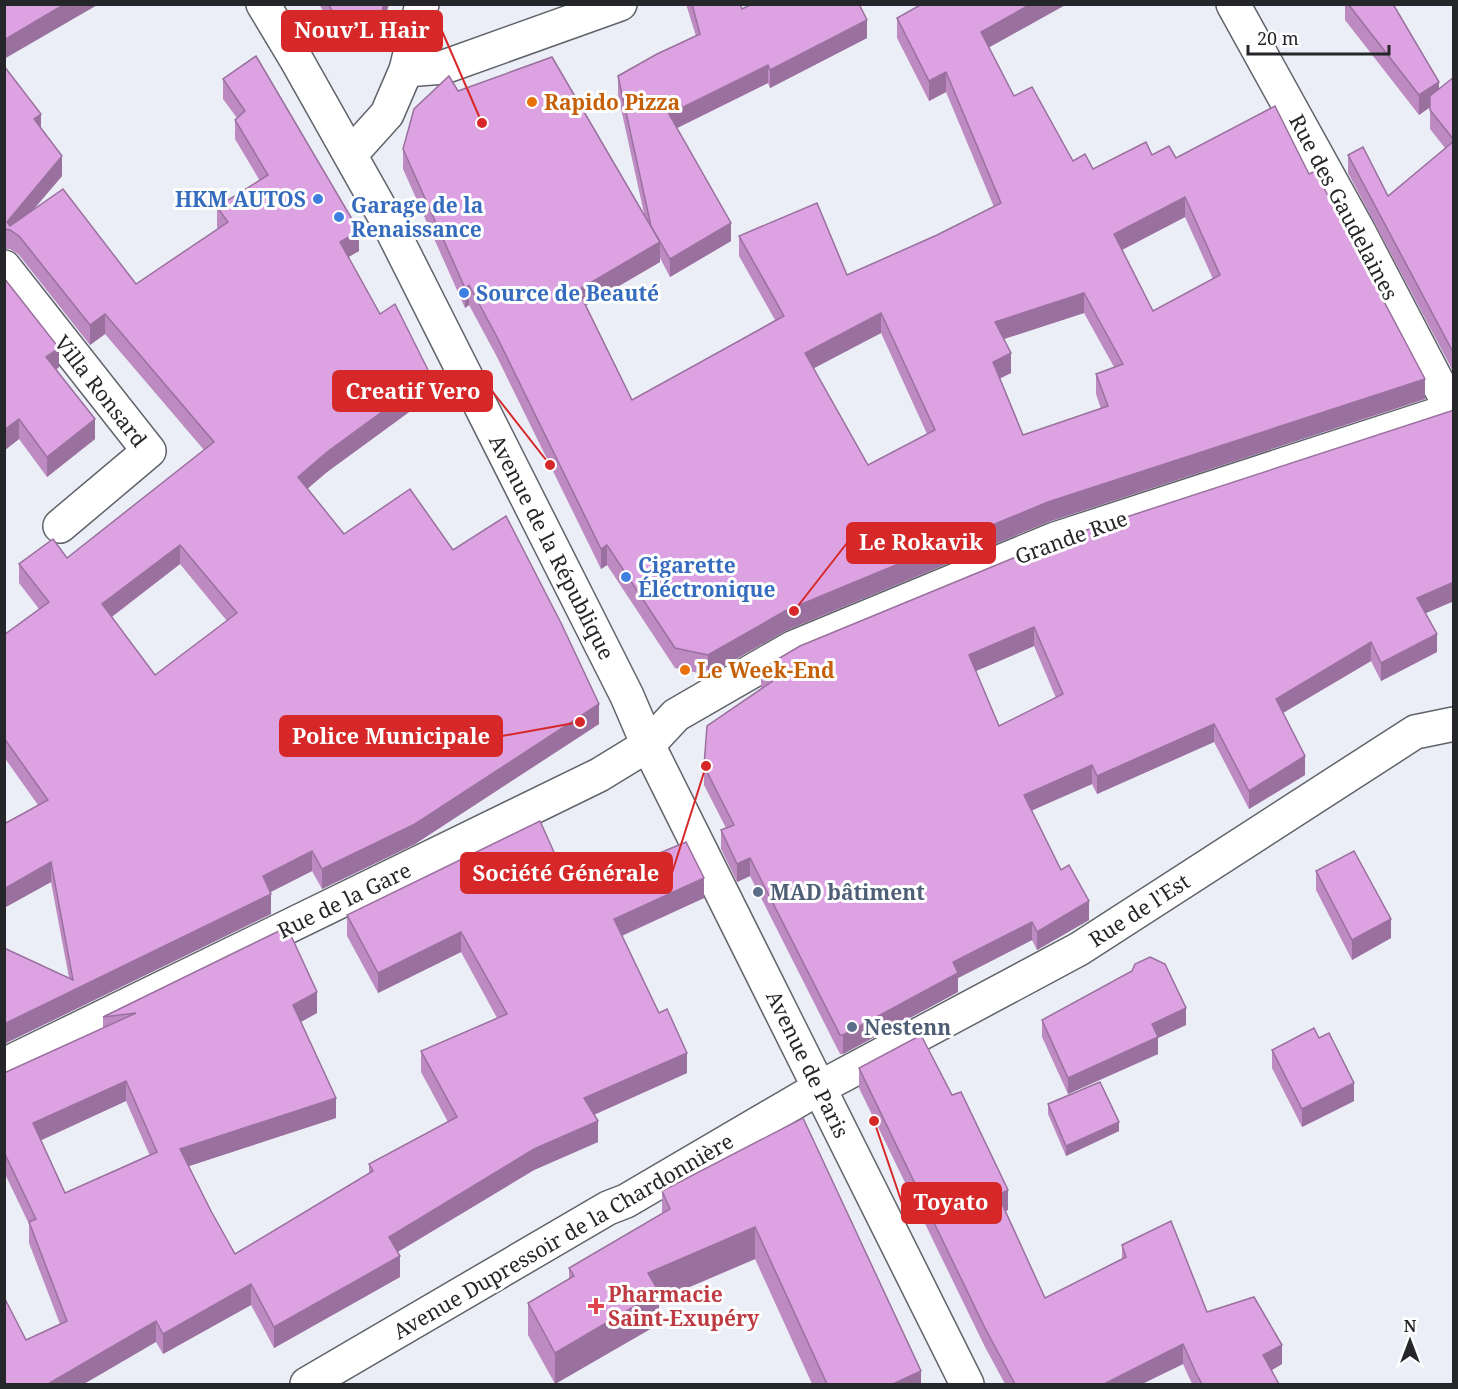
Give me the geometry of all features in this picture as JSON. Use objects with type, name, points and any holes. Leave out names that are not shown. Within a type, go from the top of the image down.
[{"type":"main road","name":"Avenue de la République","points":[[263,4],[351,154],[390,226],[622,686],[648,745]]},
{"type":"main road","points":[[351,154],[387,114],[406,70],[422,4]]},
{"type":"main road","points":[[406,70],[444,67],[620,4]]},
{"type":"main road","name":"Rue des Gaudelaines","points":[[1233,4],[1359,232],[1453,410]]},
{"type":"main road","name":"Villa Ronsard","points":[[4,267],[150,451],[60,526]]},
{"type":"main road","name":"Grande Rue","points":[[648,745],[676,715],[803,644],[1055,539],[1453,410]]},
{"type":"main road","name":"Rue de l'Est","points":[[819,1088],[1079,949],[1415,732],[1454,724]]},
{"type":"main road","name":"Rue de la Gare","points":[[4,1065],[599,776],[648,745]]},
{"type":"main road","name":"Avenue de Paris","points":[[648,745],[967,1384]]},
{"type":"main road","name":"Avenue Dupressoir de la Chardonnière","points":[[307,1384],[819,1088]]},
{"type":"building","points":[[4,4],[65,4],[4,40]]},
{"type":"building","points":[[328,4],[384,4],[378,24],[339,22]]},
{"type":"building","points":[[692,4],[740,4],[742,9],[752,4],[859,4],[867,20],[770,70],[768,65],[669,114],[731,223],[670,259],[651,226],[618,76],[657,54],[700,34]]},
{"type":"building","points":[[922,4],[1031,4],[981,32],[1014,96],[1032,87],[1073,161],[1085,154],[1093,169],[1146,142],[1152,155],[1169,146],[1176,158],[1275,106],[1309,174],[1315,171],[1425,379],[1048,502],[785,611],[708,655],[675,648],[607,545],[601,549],[497,337],[469,285],[465,288],[403,149],[414,109],[449,76],[458,91],[552,57],[660,242],[578,290],[632,400],[784,316],[739,236],[817,203],[847,275],[937,235],[1001,203],[946,72],[929,81],[897,18]],"holes":[[[1185,197],[1220,275],[1153,311],[1114,234]],[[1084,293],[1123,364],[1096,374],[1108,406],[1023,435],[993,362],[1011,353],[995,322]],[[881,313],[935,430],[868,465],[805,353]]]},
{"type":"building","points":[[1348,4],[1393,4],[1439,82],[1419,95]]},
{"type":"building","points":[[256,56],[359,231],[340,242],[380,314],[395,304],[431,376],[327,452],[298,477],[344,534],[410,489],[453,550],[506,516],[561,623],[599,704],[415,824],[322,869],[312,851],[263,876],[271,894],[4,1024],[4,948],[73,980],[51,862],[4,889],[4,824],[48,800],[4,738],[4,635],[49,602],[19,564],[53,539],[67,558],[214,442],[105,314],[90,325],[19,236],[4,229],[4,66],[41,114],[34,119],[62,156],[7,222],[10,226],[63,189],[136,284],[228,222],[217,207],[268,175],[235,120],[245,111],[223,79]],"holes":[[[180,545],[237,613],[155,675],[102,604]]]},
{"type":"building","points":[[1454,77],[1454,140],[1430,110],[1430,96]]},
{"type":"building","points":[[1454,141],[1454,354],[1348,155],[1363,147],[1388,196]]},
{"type":"building","points":[[4,278],[59,348],[46,357],[95,419],[47,457],[19,419],[4,430]]},
{"type":"building","points":[[1454,410],[1454,582],[1417,598],[1437,634],[1381,663],[1371,642],[1276,699],[1305,756],[1249,791],[1214,724],[1097,776],[1092,765],[1024,795],[1061,870],[1069,865],[1089,901],[1037,932],[1032,922],[953,962],[958,973],[840,1035],[750,858],[737,864],[721,830],[734,825],[704,766],[707,726],[783,674],[761,669],[800,646],[1062,538]],"holes":[[[1034,627],[1063,694],[999,726],[969,655]]]},
{"type":"building","points":[[540,821],[571,890],[686,842],[704,878],[614,919],[659,1013],[667,1009],[687,1053],[584,1098],[598,1121],[534,1149],[389,1237],[400,1256],[274,1327],[251,1284],[163,1334],[156,1321],[48,1384],[4,1384],[4,1297],[26,1340],[67,1321],[29,1222],[36,1219],[4,1152],[4,1073],[136,1013],[103,1017],[287,927],[317,992],[293,1005],[336,1098],[180,1149],[235,1254],[373,1171],[369,1164],[457,1117],[421,1051],[507,1014],[461,932],[378,973],[347,915]],"holes":[[[126,1081],[157,1152],[65,1193],[33,1123]]]},
{"type":"building","points":[[1354,851],[1391,919],[1352,940],[1316,871]]},
{"type":"building","points":[[1150,957],[1165,964],[1186,1008],[1152,1024],[1158,1037],[1068,1078],[1042,1020],[1132,971],[1135,964]]},
{"type":"building","points":[[1314,1028],[1319,1038],[1329,1033],[1354,1083],[1302,1109],[1272,1050]]},
{"type":"building","points":[[921,1035],[952,1095],[961,1092],[1008,1190],[998,1195],[1045,1298],[1126,1257],[1122,1245],[1171,1221],[1207,1312],[1254,1297],[1282,1345],[1263,1355],[1279,1384],[1202,1384],[1183,1344],[1107,1384],[1015,1384],[985,1328],[859,1068]]},
{"type":"building","points":[[1100,1082],[1119,1122],[1066,1146],[1048,1104]]},
{"type":"building","points":[[803,1118],[921,1371],[893,1384],[827,1384],[755,1227],[648,1273],[659,1292],[555,1353],[528,1303],[574,1276],[569,1268],[670,1209],[662,1191]]},
{"type":"place","name":"Rapido Pizza","points":[[532,102]]},
{"type":"place","name":"Nouv’L Hair","points":[[482,123]]},
{"type":"place","name":"HKM AUTOS","points":[[318,199]]},
{"type":"place","name":"Garage de la Renaissance","points":[[339,217]]},
{"type":"place","name":"Source de Beauté","points":[[464,293]]},
{"type":"place","name":"Creatif Vero","points":[[550,465]]},
{"type":"place","name":"Cigarette Éléctronique","points":[[626,577]]},
{"type":"place","name":"Le Rokavik","points":[[794,611]]},
{"type":"place","name":"Le Week-End","points":[[685,670]]},
{"type":"place","name":"Police Municipale","points":[[580,722]]},
{"type":"place","name":"Société Générale","points":[[706,766]]},
{"type":"place","name":"MAD bâtiment","points":[[758,892]]},
{"type":"place","name":"Nestenn","points":[[852,1027]]},
{"type":"place","name":"Toyato","points":[[874,1121]]},
{"type":"place","name":"Pharmacie Saint-Exupéry","points":[[596,1306]]}]
